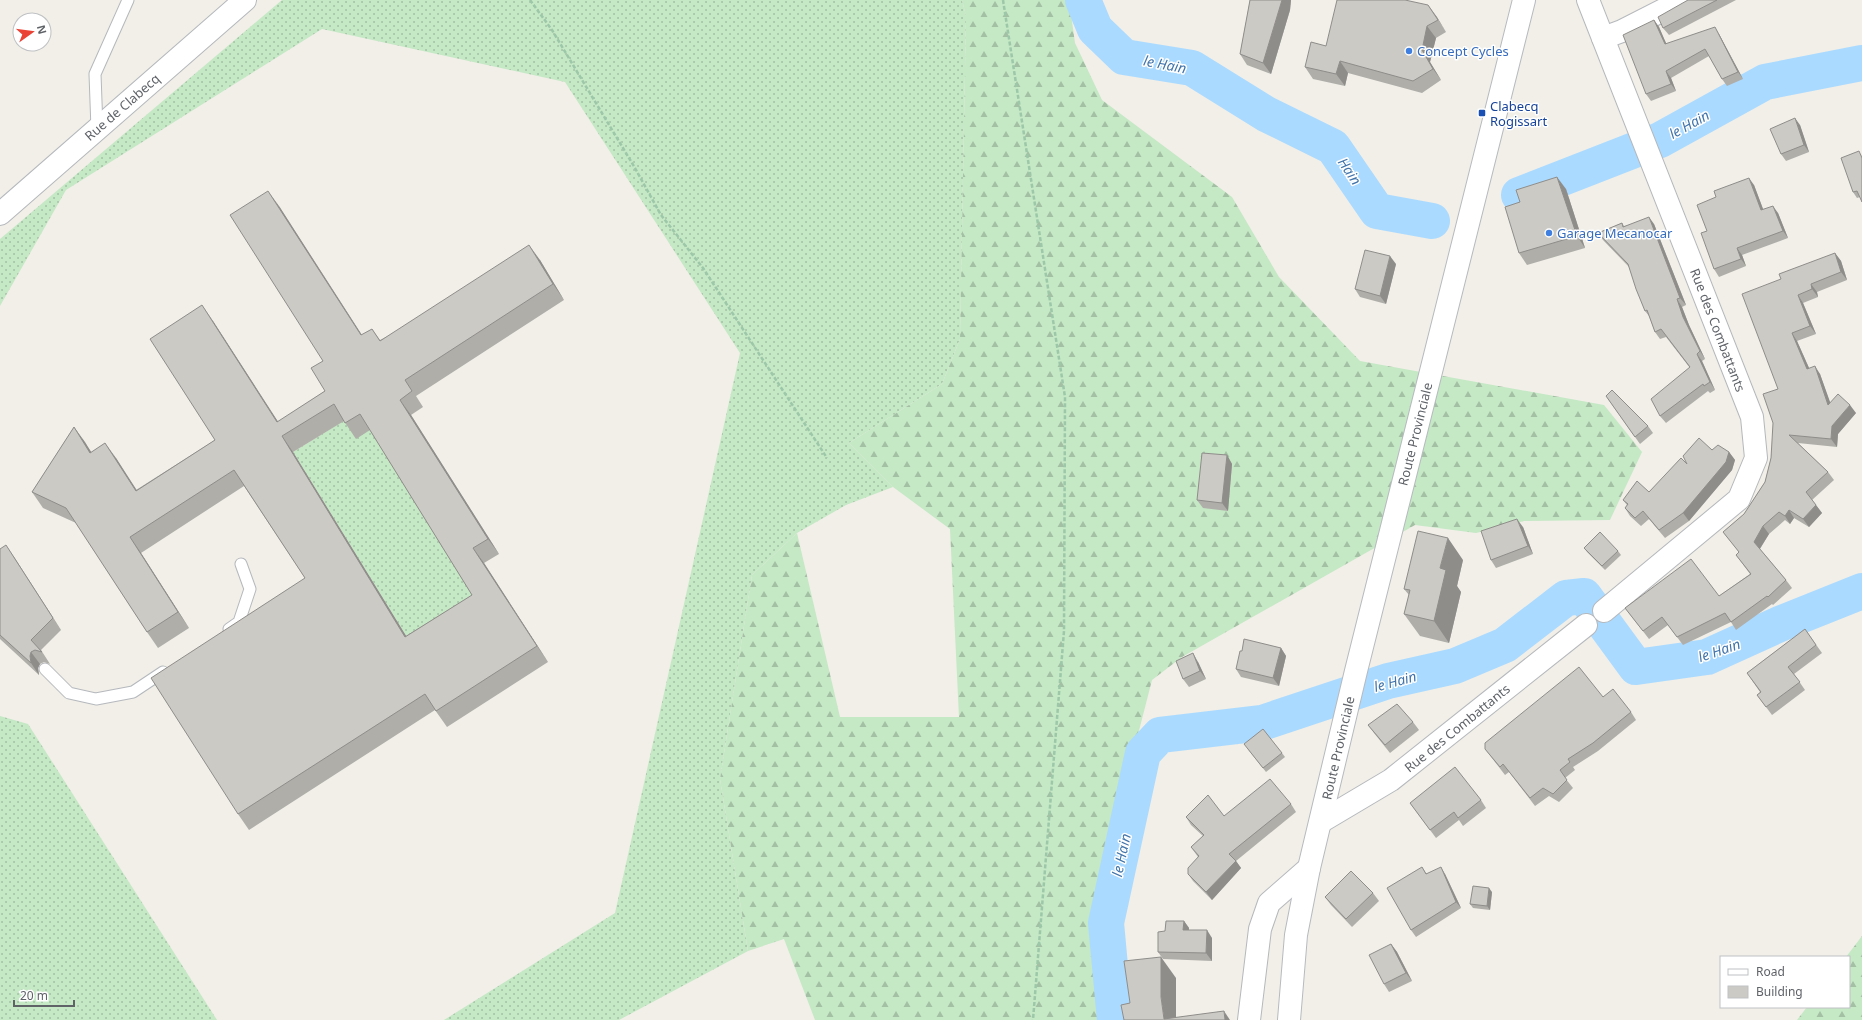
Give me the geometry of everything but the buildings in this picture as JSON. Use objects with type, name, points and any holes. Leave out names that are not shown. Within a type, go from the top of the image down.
[{"type":"street","name":"Rue de Clabecq","points":[[0,214],[245,0]]},
{"type":"street","name":"Route Provinciale","points":[[1289,1020],[1296,935],[1310,868],[1356,671],[1524,0]]},
{"type":"street","name":"Rue des Combattants","points":[[1588,0],[1752,417],[1756,458],[1739,499],[1604,612]]},
{"type":"street","points":[[1603,38],[1622,31],[1683,0]]},
{"type":"street","name":"Rue des Combattants","points":[[1322,821],[1391,780],[1586,625]]},
{"type":"street","points":[[1249,1020],[1260,929],[1270,903],[1310,868]]},
{"type":"lane","points":[[97,129],[95,74],[128,0]]},
{"type":"lane","points":[[219,636],[239,622],[250,589],[241,564]]},
{"type":"lane","points":[[45,669],[69,693],[96,699],[133,692],[173,666]]},
{"type":"path","points":[[530,0],[552,30],[636,168],[661,215],[703,268],[826,458]]},
{"type":"path","points":[[1003,0],[1065,397],[1064,631],[1033,1020]]},
{"type":"green space","points":[[282,0],[962,0],[966,16],[960,339],[942,384],[849,443],[893,487],[846,505],[797,533],[752,575],[720,779],[748,951],[619,1020],[444,1020],[615,913],[740,353],[565,82],[322,29],[66,190],[0,306],[0,239]]},
{"type":"green space","points":[[962,0],[1069,0],[1075,43],[1102,100],[1232,197],[1279,277],[1360,361],[1604,405],[1642,452],[1610,520],[1524,521],[1476,533],[1415,525],[1182,657],[1152,680],[1104,867],[1118,1020],[815,1020],[784,939],[748,951],[720,779],[752,575],[797,533],[840,717],[959,717],[950,529],[893,487],[849,443],[942,384],[960,339],[966,16]]},
{"type":"green space","points":[[345,420],[371,430],[483,611],[416,652],[293,452]]},
{"type":"green space","points":[[0,716],[28,724],[217,1020],[0,1020]]},
{"type":"green space","points":[[1862,936],[1862,1020],[1797,1020],[1806,1008],[1850,1008],[1850,956],[1847,956]]},
{"type":"waterway","name":"le Hain","points":[[1083,0],[1095,29],[1124,57],[1192,68],[1266,114],[1333,147],[1377,211],[1432,221]]},
{"type":"waterway","name":"le Hain","points":[[1519,195],[1660,140],[1765,82],[1862,63]]},
{"type":"waterway","name":"le Hain","points":[[1115,1020],[1106,923],[1143,753],[1160,735],[1262,723],[1388,681],[1455,666],[1505,645],[1566,598],[1584,596],[1636,667],[1707,657],[1782,623],[1862,591]]},
{"type":"place","name":"Concept Cycles","points":[[1409,51]]},
{"type":"place","name":"Clabecq Rogissart","points":[[1482,113]]},
{"type":"place","name":"Garage Mecanocar","points":[[1549,233]]},
{"type":"water label","name":"Hain","points":[[1350,171]]}]
